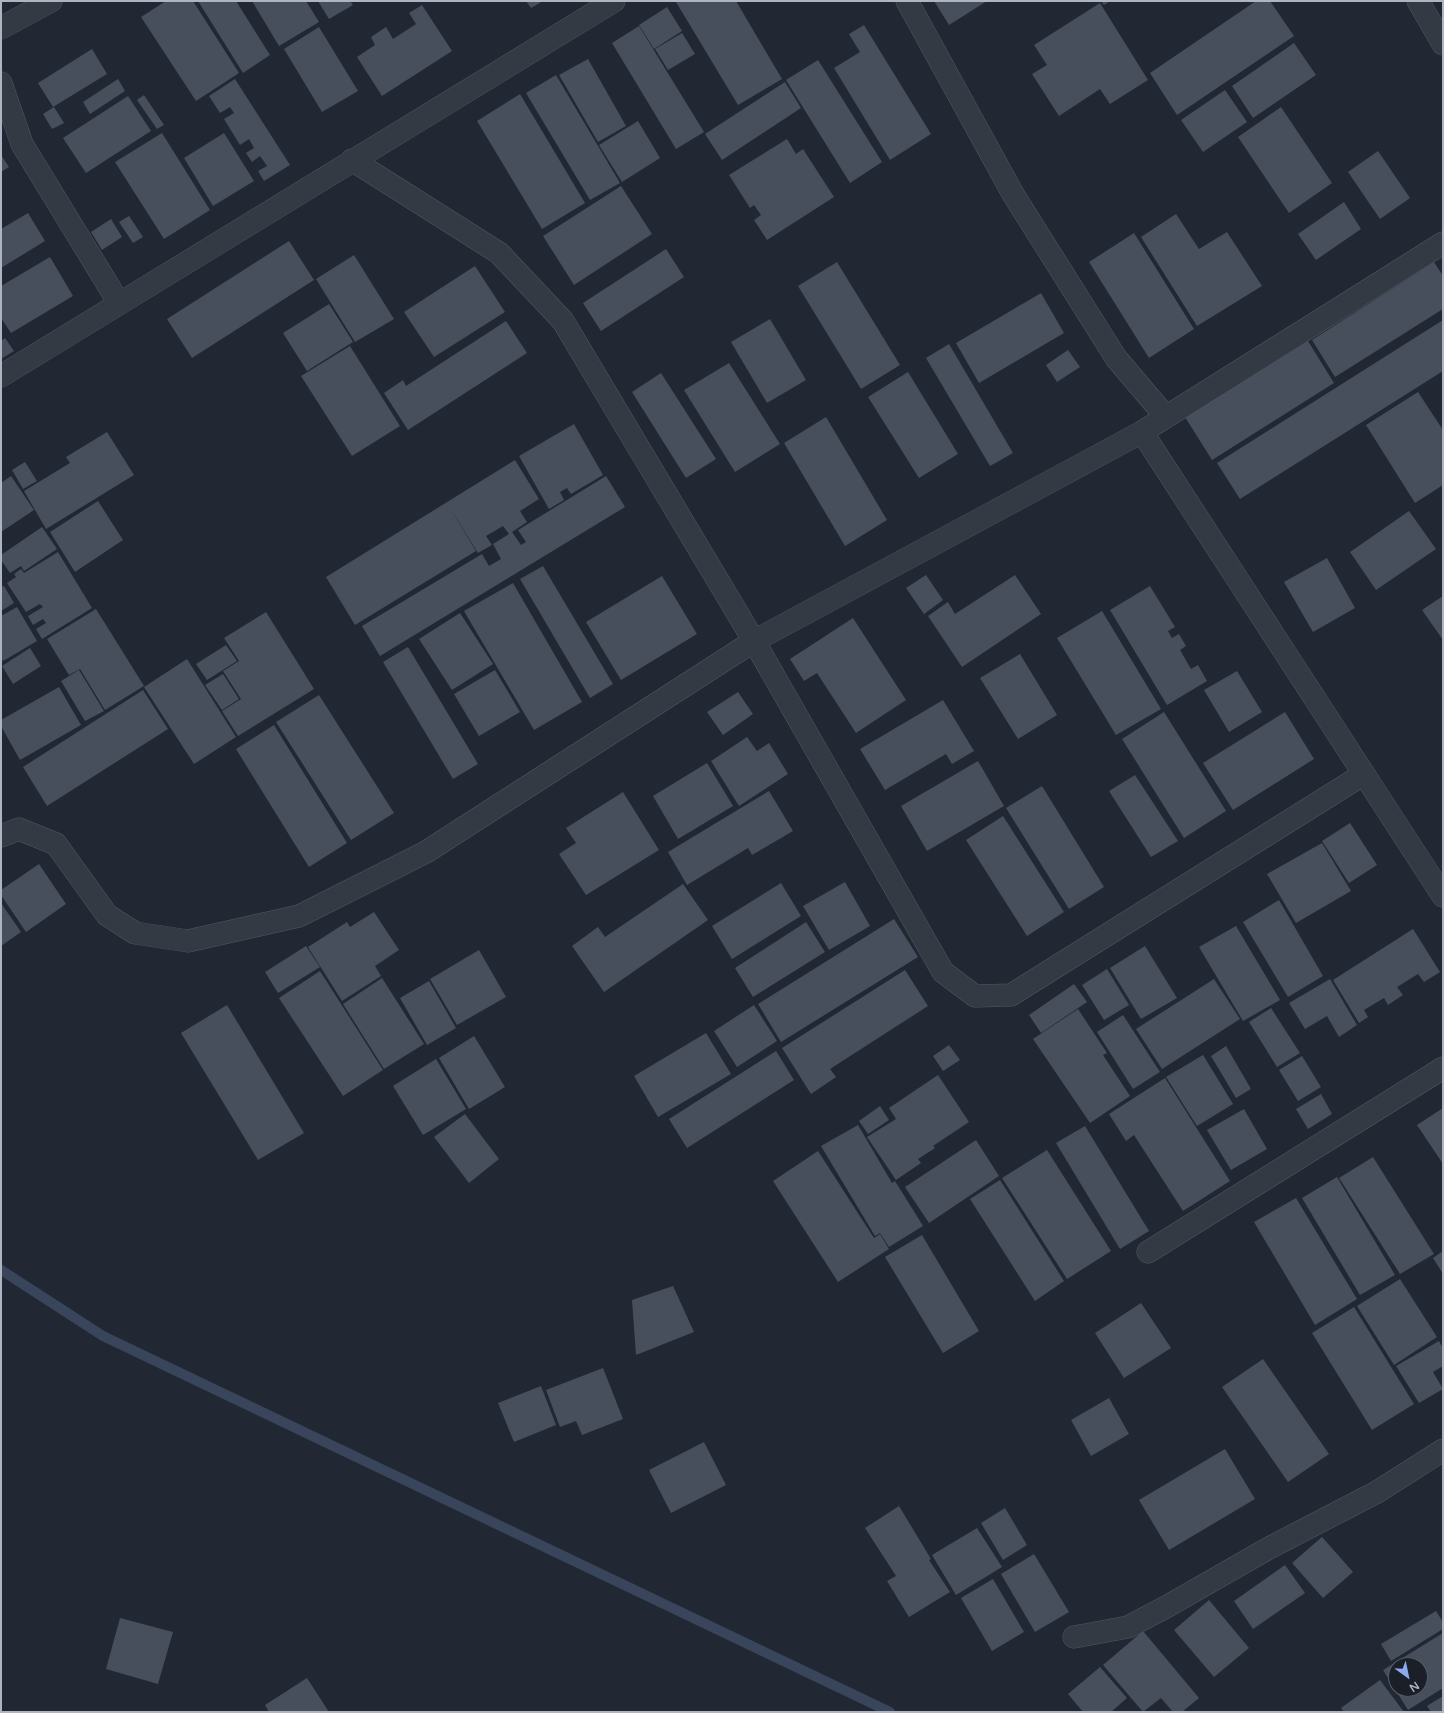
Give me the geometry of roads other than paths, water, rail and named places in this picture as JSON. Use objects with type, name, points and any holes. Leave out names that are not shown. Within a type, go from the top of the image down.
[{"type":"street","points":[[1,28],[51,1]]},
{"type":"street","points":[[1,376],[614,1]]},
{"type":"street","points":[[907,1],[1025,213],[1116,358],[1166,417]]},
{"type":"street","points":[[1418,1],[1443,44]]},
{"type":"street","points":[[1,83],[22,144],[119,303]]},
{"type":"street","points":[[352,160],[499,253],[563,321],[754,641],[943,972],[975,996],[1011,995],[1364,774]]},
{"type":"street","points":[[1,836],[19,829],[56,844],[107,915],[135,933],[188,941],[299,916],[426,852],[754,641],[1142,432],[1443,243]]},
{"type":"street","points":[[1142,432],[1443,896]]},
{"type":"street","points":[[1148,1252],[1443,1068]]},
{"type":"street","points":[[1074,1637],[1128,1627],[1269,1548],[1377,1492],[1443,1450]]},
{"type":"waterway","points":[[1,1270],[103,1336],[890,1712]]}]
